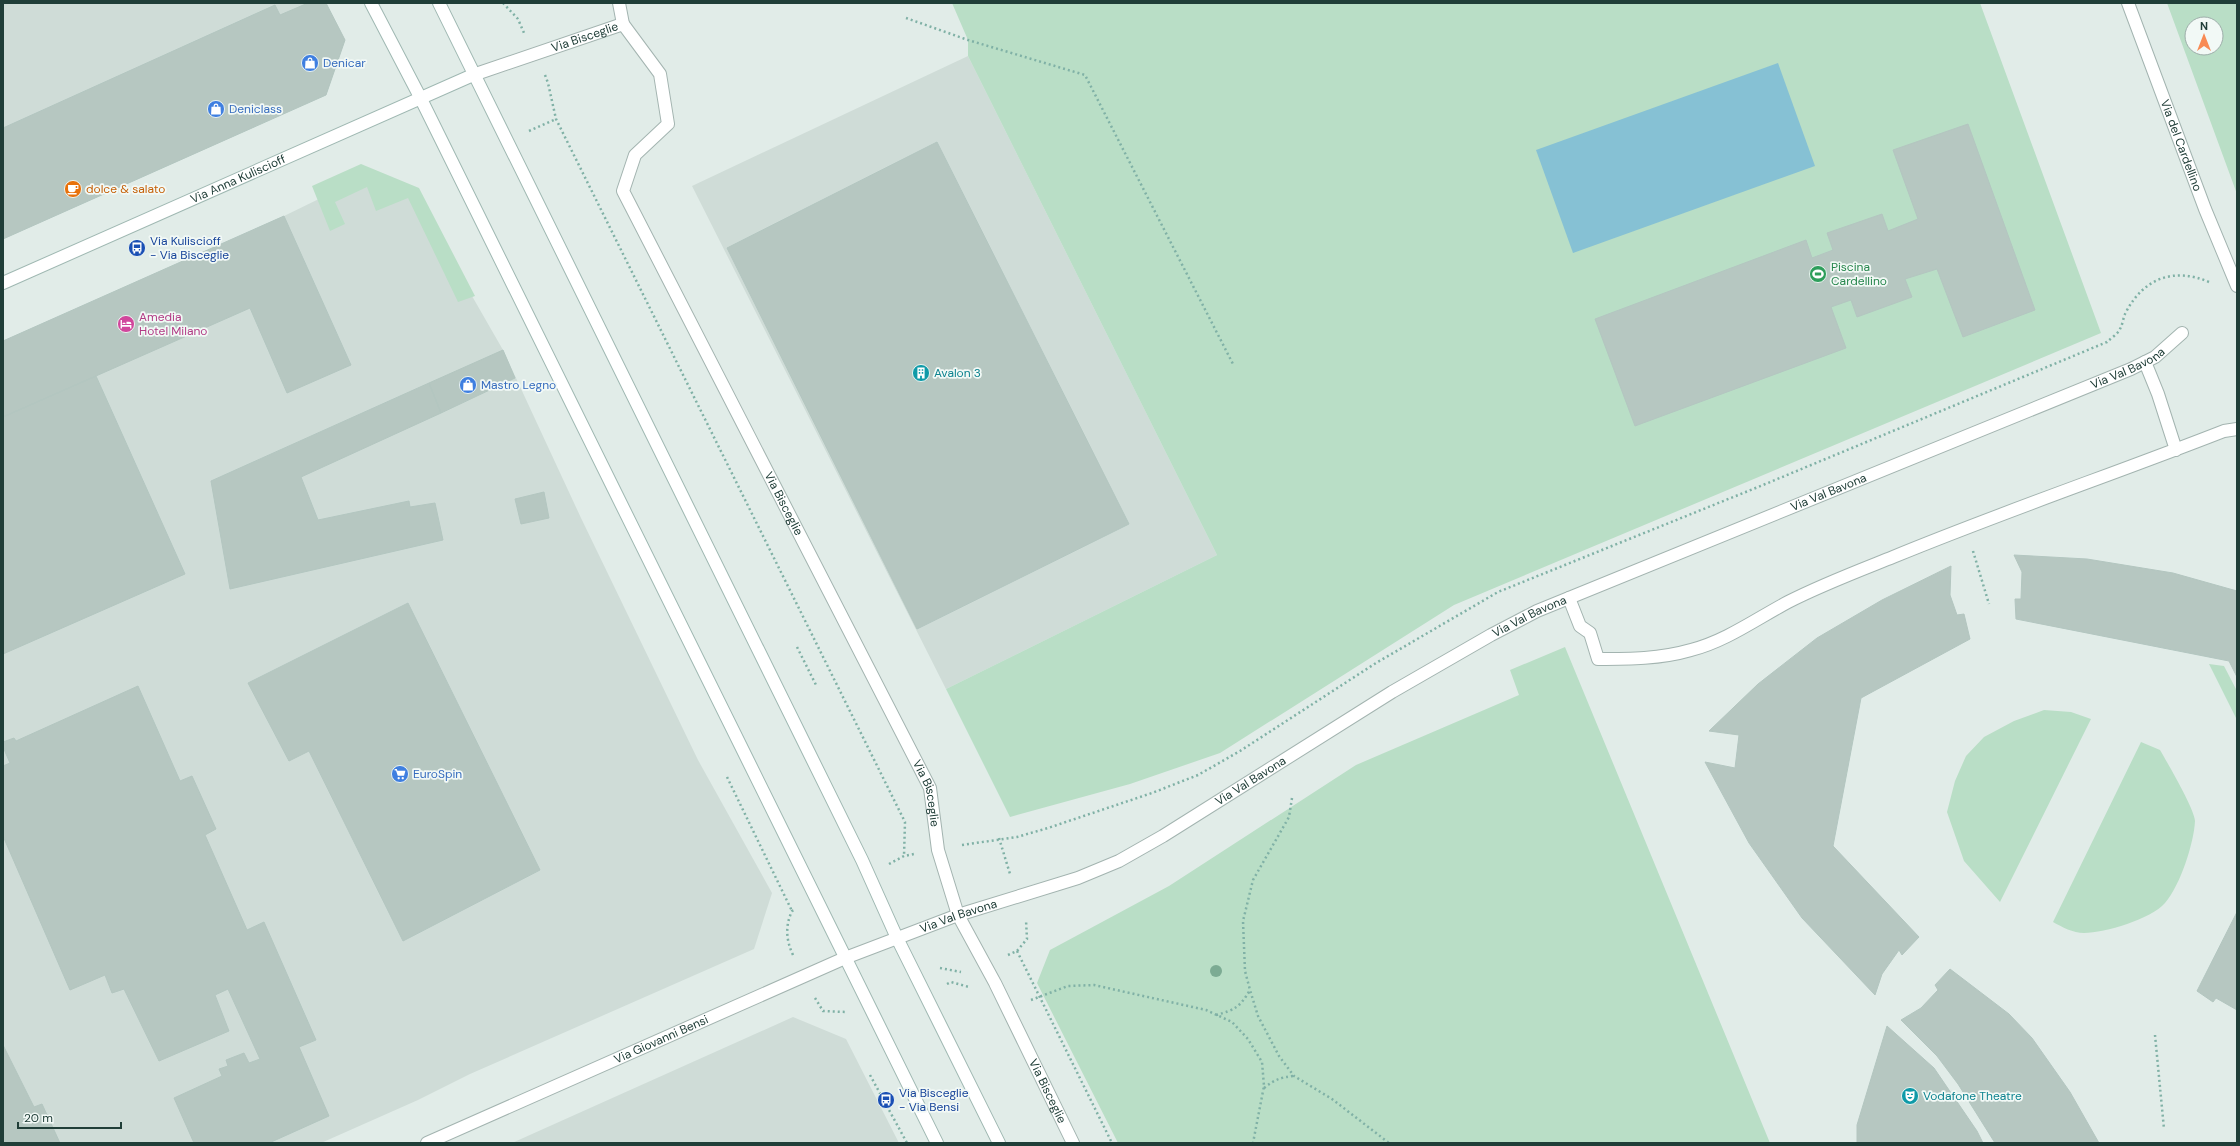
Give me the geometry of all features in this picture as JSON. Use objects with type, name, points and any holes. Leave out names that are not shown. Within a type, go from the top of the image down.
[{"type":"street","points":[[372,3],[420,96],[937,1143]]},
{"type":"street","points":[[438,3],[858,853],[897,938],[999,1143]]},
{"type":"street","points":[[619,3],[623,24]]},
{"type":"street","name":"Via del Cardellino","points":[[2128,3],[2205,209],[2237,286]]},
{"type":"street","name":"Via Bisceglie","points":[[473,75],[623,24],[660,74],[668,124],[635,155],[623,191],[930,788],[938,850],[958,915],[995,983],[1073,1143]]},
{"type":"street","name":"Via Anna Kuliscioff","points":[[3,283],[420,96],[473,75]]},
{"type":"street","name":"Via Val Bavona","points":[[897,938],[958,915],[1078,878],[1119,861],[1163,836],[1392,692],[1491,635],[1537,611],[2145,362],[2155,357],[2182,333]]},
{"type":"street","points":[[2145,362],[2176,450]]},
{"type":"street","points":[[1569,598],[1580,626],[1590,633],[1598,659],[1653,658],[1692,650],[1733,634],[1788,602],[1967,527],[2224,431],[2237,428]]},
{"type":"street","name":"Via Giovanni Bensi","points":[[427,1143],[845,958],[897,938]]},
{"type":"path","points":[[503,3],[518,19]]},
{"type":"path","points":[[906,18],[968,40],[1085,75],[1234,366]]},
{"type":"path","points":[[548,83],[556,119],[905,822],[904,856]]},
{"type":"path","points":[[1967,527],[1989,604]]},
{"type":"path","points":[[797,647],[816,685]]},
{"type":"path","points":[[1292,798],[1289,817],[1253,880],[1243,921],[1245,971],[1250,990],[1258,1016],[1279,1056],[1294,1076],[1332,1099],[1389,1143]]},
{"type":"path","points":[[788,944],[787,923],[792,912]]},
{"type":"path","points":[[1026,922],[1027,939],[1017,951],[1112,1143]]},
{"type":"path","points":[[918,978],[939,968],[963,973]]},
{"type":"path","points":[[1028,1001],[1068,986],[1094,985],[1206,1010],[1232,1022],[1248,1039],[1262,1062],[1263,1088],[1254,1143]]},
{"type":"path","points":[[1216,1015],[1233,1010],[1243,1002],[1250,990]]},
{"type":"path","points":[[812,992],[824,1011],[847,1012],[867,1002]]},
{"type":"path","points":[[2155,1035],[2164,1129]]},
{"type":"path","points":[[870,1075],[907,1143]]},
{"type":"path","points":[[1263,1088],[1273,1080],[1282,1077],[1294,1076]]},
{"type":"shaded area","points":[[3,3],[326,3],[345,40],[326,95],[3,239]]},
{"type":"shaded area","points":[[968,56],[1217,555],[946,689],[692,186]]},
{"type":"shaded area","points":[[362,178],[414,195],[503,350],[581,518],[698,760],[772,893],[754,949],[470,1074],[418,1100],[321,1143],[3,1143],[3,341],[284,216]]},
{"type":"shaded area","points":[[793,1017],[846,1039],[899,1143],[512,1143]]},
{"type":"green space","points":[[952,3],[1980,3],[2101,333],[1454,605],[1220,753],[1130,784],[1010,817],[946,689],[1217,555],[968,56],[968,40]]},
{"type":"green space","points":[[2167,3],[2237,3],[2237,194],[2186,56],[2224,56],[2224,16],[2184,16],[2184,49]]},
{"type":"green space","points":[[361,164],[419,188],[475,296],[458,302],[408,198],[376,211],[367,187],[335,202],[345,224],[330,231],[312,186]]},
{"type":"green space","points":[[1565,647],[1770,1143],[1118,1143],[1037,983],[1050,950],[1169,886],[1356,765],[1519,695],[1510,670]]},
{"type":"green space","points":[[2209,664],[2224,666],[2237,691],[2237,720]]},
{"type":"green space","points":[[2044,710],[2071,712],[2091,719],[2000,902],[1964,861],[1947,812],[1955,781],[1966,756],[1984,737],[2014,721]]},
{"type":"green space","points":[[2141,742],[2160,750],[2194,815],[2195,821],[2192,841],[2185,864],[2171,895],[2158,909],[2139,920],[2115,928],[2104,931],[2084,933],[2076,932],[2053,922]]},
{"type":"water","points":[[1778,63],[1815,166],[1573,253],[1536,150]]},
{"type":"building","points":[[308,3],[326,3],[345,40],[326,95],[3,239],[3,128],[275,5],[280,15]]},
{"type":"building","name":"Piscina Cardellino","points":[[1968,124],[2035,310],[1963,337],[1937,269],[1905,279],[1912,297],[1857,317],[1851,300],[1831,307],[1846,348],[1635,426],[1595,319],[1806,240],[1812,258],[1833,250],[1827,233],[1882,214],[1888,231],[1918,219],[1893,150]]},
{"type":"building","name":"Avalon 3","points":[[937,142],[1129,524],[917,629],[727,248]]},
{"type":"building","name":"Amedia Hotel Milano","points":[[284,216],[351,365],[287,393],[250,308],[3,417],[3,341]]},
{"type":"building","points":[[503,350],[515,378],[441,413],[429,383]]},
{"type":"building","points":[[96,376],[185,574],[3,654],[3,417]]},
{"type":"building","points":[[429,383],[441,413],[301,477],[318,520],[409,501],[410,507],[435,503],[443,540],[230,589],[211,481]]},
{"type":"building","points":[[544,492],[549,518],[521,524],[515,499]]},
{"type":"building","points":[[2014,555],[2087,559],[2173,573],[2237,591],[2237,677],[2229,661],[2016,619],[2015,599],[2021,599],[2022,572]]},
{"type":"building","points":[[1951,566],[1950,595],[1957,615],[1964,614],[1970,639],[1861,698],[1833,846],[1919,937],[1902,955],[1899,950],[1882,974],[1875,995],[1802,918],[1749,843],[1705,762],[1735,768],[1739,735],[1709,731],[1758,684],[1817,638],[1882,600]]},
{"type":"building","points":[[408,603],[540,870],[403,941],[309,751],[289,761],[248,683]]},
{"type":"building","points":[[138,686],[180,781],[192,776],[216,829],[205,835],[247,930],[264,922],[316,1040],[299,1047],[329,1116],[269,1143],[194,1143],[174,1098],[222,1076],[219,1069],[228,1066],[226,1060],[244,1053],[249,1063],[260,1059],[228,989],[215,995],[229,1031],[159,1061],[124,989],[112,993],[105,975],[70,990],[3,836],[3,766],[10,763],[3,747],[3,742],[14,738],[16,741]]},
{"type":"building","points":[[2237,912],[2237,1010],[2216,998],[2213,1002],[2197,991]]},
{"type":"building","points":[[1950,969],[2009,1014],[2032,1038],[2070,1092],[2099,1143],[1995,1143],[1958,1084],[1937,1056],[1901,1020],[1921,1008],[1938,990],[1935,985]]},
{"type":"building","name":"Vodafone Theatre","points":[[1887,1026],[1934,1068],[1977,1131],[1983,1143],[1857,1143],[1857,1125]]},
{"type":"building","points":[[3,1045],[34,1107],[42,1104],[60,1143],[3,1143]]},
{"type":"place","name":"Denicar","points":[[310,63]]},
{"type":"place","name":"Deniclass","points":[[216,109]]},
{"type":"place","name":"dolce & salato","points":[[73,189]]},
{"type":"place","name":"Via Kuliscioff - Via Bisceglie","points":[[137,248]]},
{"type":"place","name":"Piscina Cardellino","points":[[1818,274]]},
{"type":"place","name":"Amedia Hotel Milano","points":[[126,324]]},
{"type":"place","name":"Avalon 3","points":[[921,373]]},
{"type":"place","name":"Mastro Legno","points":[[468,385]]},
{"type":"place","name":"EuroSpin","points":[[400,774]]},
{"type":"place","name":"Vodafone Theatre","points":[[1910,1096]]},
{"type":"place","name":"Via Bisceglie - Via Bensi","points":[[886,1100]]}]
